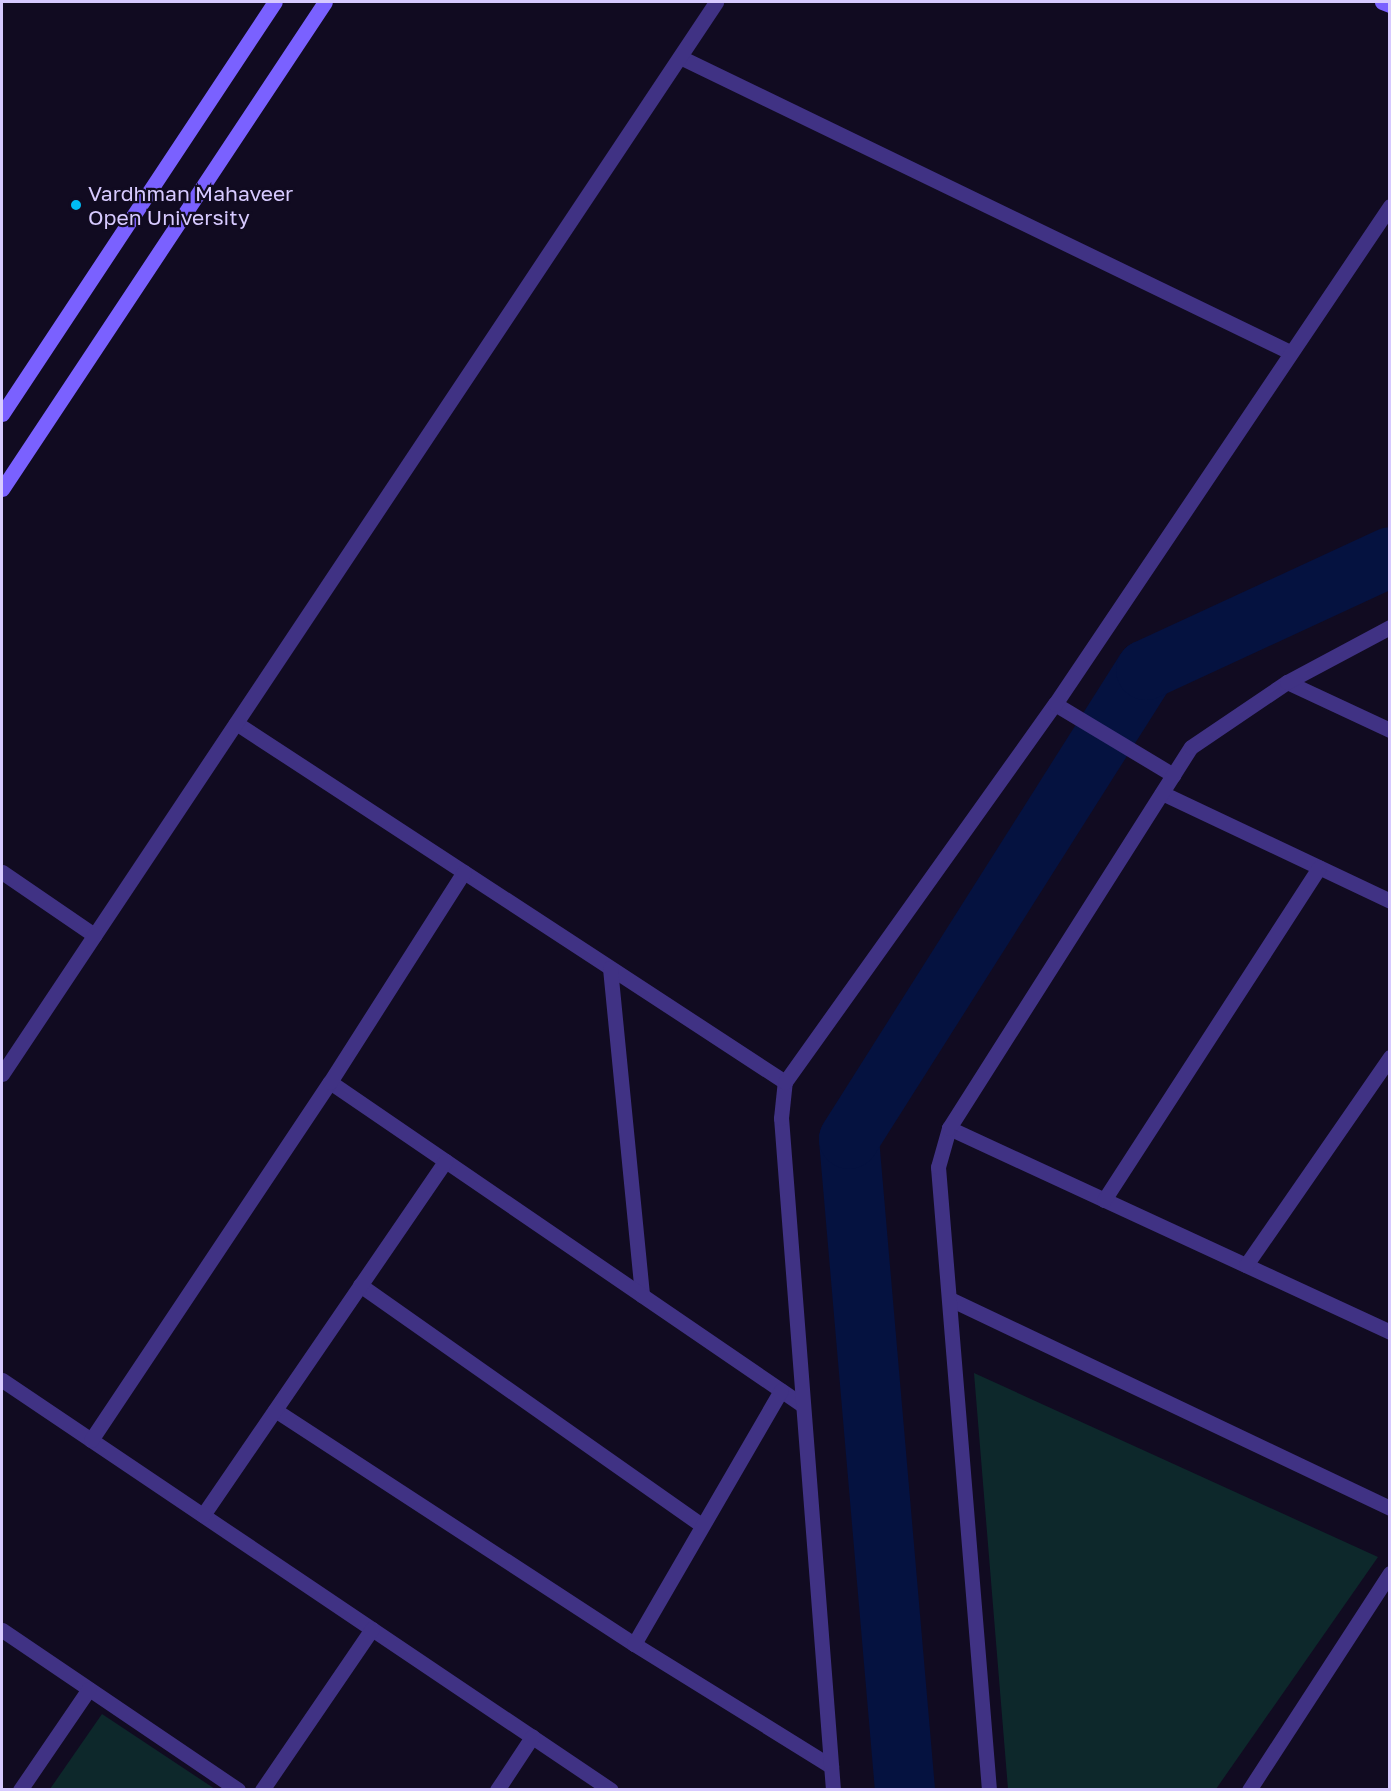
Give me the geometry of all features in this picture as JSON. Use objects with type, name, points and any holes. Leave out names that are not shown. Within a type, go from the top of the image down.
[{"type":"street","points":[[2,414],[275,2]]},
{"type":"street","points":[[2,489],[325,2]]},
{"type":"street","points":[[2,1074],[716,2]]},
{"type":"street","points":[[1382,2],[1389,5]]},
{"type":"street","points":[[680,57],[1290,352]]},
{"type":"street","points":[[833,1790],[801,1404],[781,1118],[785,1082],[1055,704],[1389,206]]},
{"type":"street","points":[[989,1790],[952,1300],[938,1167],[949,1128],[1191,747],[1287,682],[1389,627]]},
{"type":"street","points":[[1287,682],[1389,730]]},
{"type":"street","points":[[1055,704],[1150,759],[1173,775]]},
{"type":"street","points":[[236,723],[785,1082]]},
{"type":"street","points":[[1162,793],[1389,901]]},
{"type":"street","points":[[1104,1200],[1319,868]]},
{"type":"street","points":[[2,872],[94,935]]},
{"type":"street","points":[[91,1440],[330,1082],[464,872]]},
{"type":"street","points":[[610,968],[642,1295]]},
{"type":"street","points":[[1246,1265],[1389,1057]]},
{"type":"street","points":[[330,1082],[801,1404]]},
{"type":"street","points":[[949,1128],[1389,1332]]},
{"type":"street","points":[[203,1515],[445,1161]]},
{"type":"street","points":[[360,1285],[702,1525]]},
{"type":"street","points":[[952,1300],[1389,1508]]},
{"type":"street","points":[[2,1380],[611,1790]]},
{"type":"street","points":[[634,1644],[781,1390]]},
{"type":"street","points":[[275,1410],[634,1644],[831,1766]]},
{"type":"street","points":[[1249,1790],[1389,1573]]},
{"type":"street","points":[[262,1790],[372,1629]]},
{"type":"street","points":[[2,1630],[238,1790]]},
{"type":"street","points":[[20,1790],[89,1689]]},
{"type":"street","points":[[497,1790],[532,1737]]},
{"type":"green space","points":[[974,1373],[1378,1557],[1216,1789],[1008,1789]]},
{"type":"green space","points":[[102,1714],[215,1789],[50,1789]]},
{"type":"waterway","points":[[905,1790],[849,1139],[1146,670],[1390,557]]},
{"type":"place","name":"Vardhman Mahaveer Open University","points":[[76,205]]}]
